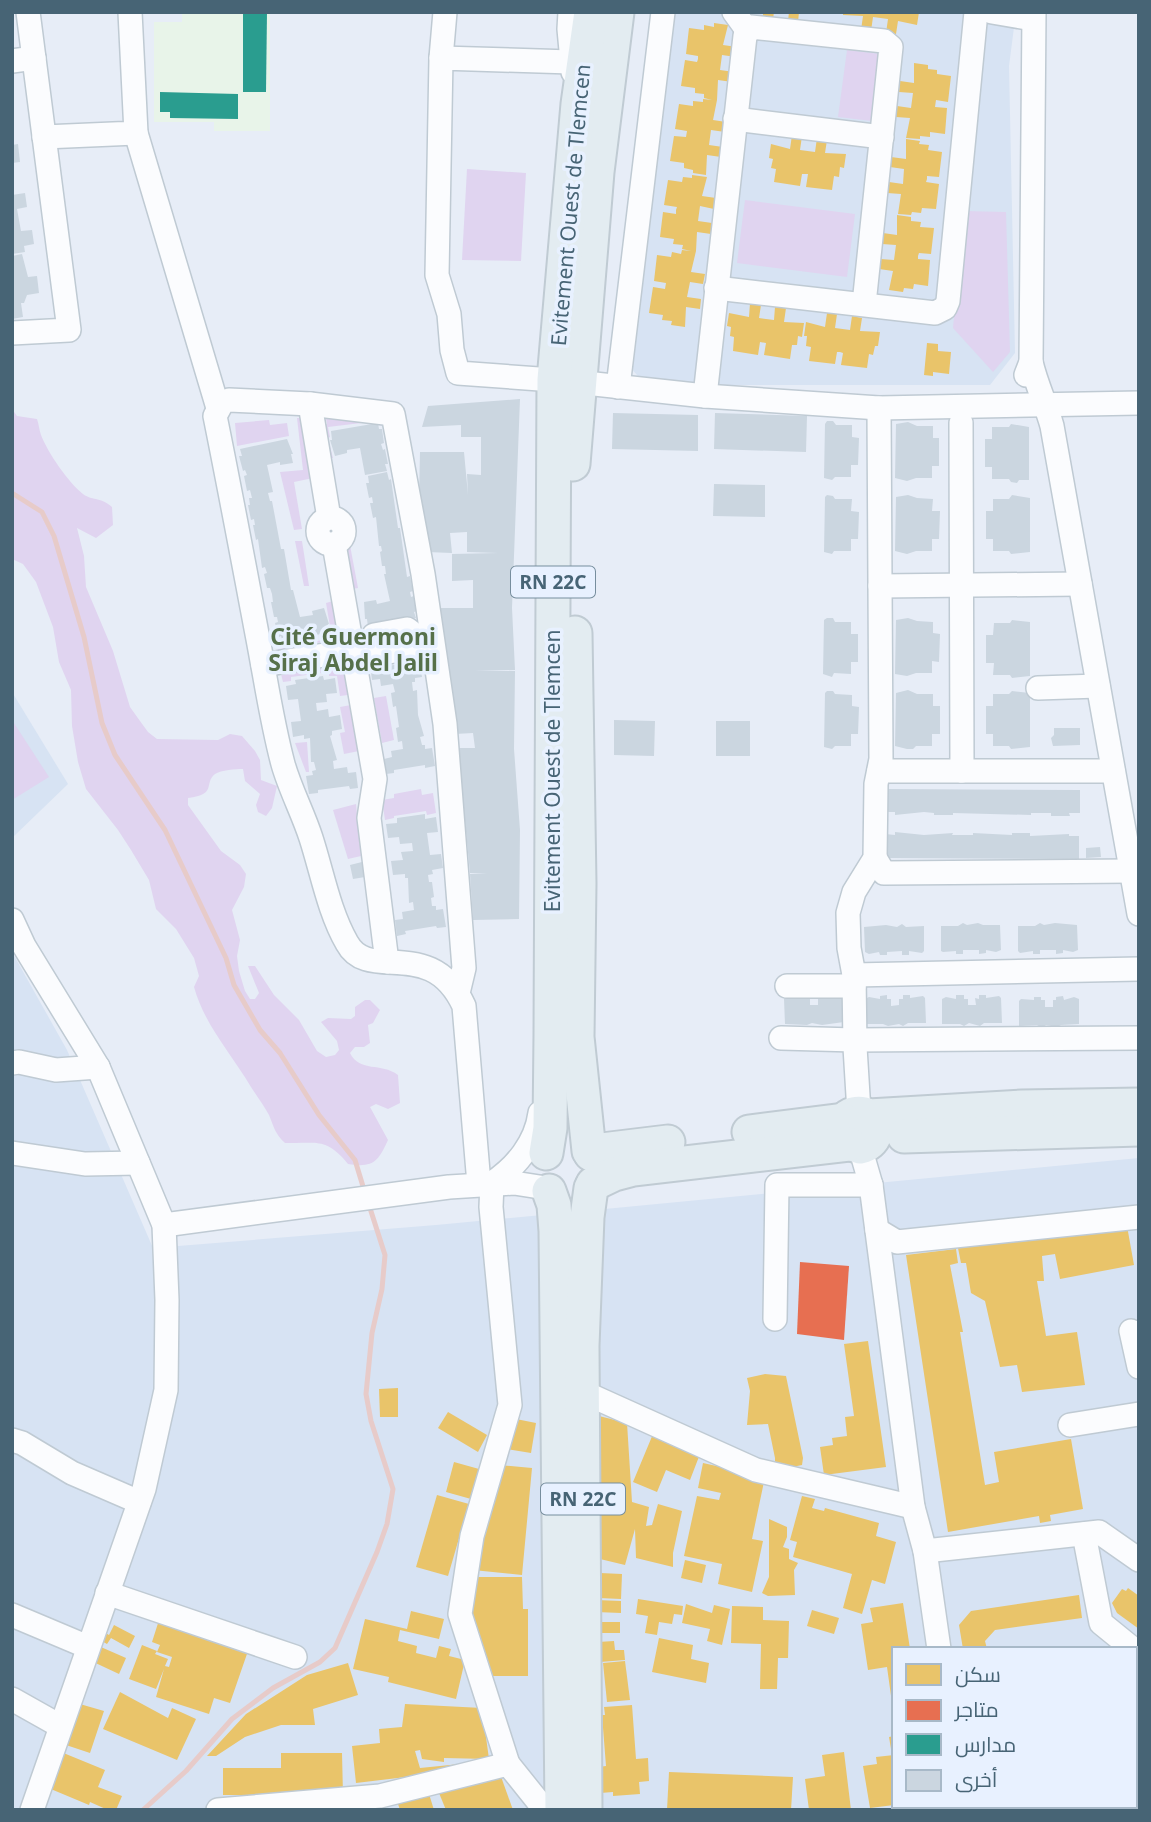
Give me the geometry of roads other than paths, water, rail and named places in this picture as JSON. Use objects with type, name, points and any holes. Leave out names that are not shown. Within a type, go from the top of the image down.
[{"type":"highway","name":"Evitement Ouest de Tlemcen","points":[[562,1810],[556,1222],[546,1172],[550,1116],[567,381],[578,104],[590,12]]},
{"type":"highway","name":"Evitement Ouest de Tlemcen","points":[[585,1810],[582,1346],[591,1169],[577,1037],[579,883],[573,470],[567,381],[617,12]]},
{"type":"highway","points":[[591,1169],[574,1199],[560,1198],[546,1172],[551,1148],[564,1143],[577,1144],[591,1169],[614,1174],[859,1130],[1022,1107],[1139,1105]]},
{"type":"highway","points":[[859,1130],[904,1136],[1139,1129]]},
{"type":"street","points":[[12,332],[69,331],[44,137],[23,59],[28,12]]},
{"type":"street","points":[[130,12],[136,133],[219,408]]},
{"type":"street","points":[[445,12],[441,58],[437,275],[449,314],[452,350],[458,373],[567,381],[705,396],[879,408],[1139,403]]},
{"type":"street","points":[[570,12],[571,62],[578,104]]},
{"type":"street","points":[[618,387],[663,12]]},
{"type":"street","points":[[716,288],[935,313],[945,307],[948,301],[976,12]]},
{"type":"street","points":[[992,12],[1034,16],[1031,362],[1035,382],[1046,405],[1139,914]]},
{"type":"street","points":[[705,396],[735,119],[740,21],[756,26],[828,23],[884,41],[891,47],[863,304]]},
{"type":"street","points":[[441,58],[571,62]]},
{"type":"street","points":[[735,119],[882,137]]},
{"type":"street","points":[[44,137],[136,133]]},
{"type":"street","points":[[1010,406],[1031,362]]},
{"type":"street","points":[[458,993],[464,968],[445,724],[424,574],[393,414],[310,404],[229,400],[219,408],[215,416],[284,768],[308,827],[340,929],[348,946],[362,959],[426,966],[449,982],[464,1006],[485,1184],[491,1207],[510,1405],[472,1536],[460,1614],[508,1764],[544,1810]]},
{"type":"street","points":[[310,404],[329,518],[321,522],[318,534],[322,541],[334,544],[363,648],[375,779],[369,818],[387,962]]},
{"type":"street","points":[[879,408],[881,759],[874,869],[854,891],[848,914],[849,948],[854,980],[859,1130],[871,1185],[913,1507],[925,1551],[939,1647]]},
{"type":"street","points":[[961,423],[962,771]]},
{"type":"street","points":[[880,586],[1080,584]]},
{"type":"street","points":[[263,665],[363,648]]},
{"type":"street","points":[[1038,688],[1098,686]]},
{"type":"street","points":[[879,771],[1113,771]]},
{"type":"street","points":[[874,869],[1131,871]]},
{"type":"street","points":[[12,920],[24,946],[98,1067],[164,1225],[167,1300],[166,1390],[139,1502],[32,1810]]},
{"type":"street","points":[[787,986],[854,980],[1139,970]]},
{"type":"street","points":[[485,1184],[503,1175],[523,1155],[539,1121],[544,995],[551,985]]},
{"type":"street","points":[[782,1038],[1139,1038]]},
{"type":"street","points":[[12,1063],[56,1070],[98,1067]]},
{"type":"street","points":[[12,1153],[85,1164],[138,1163]]},
{"type":"street","points":[[164,1225],[450,1186],[485,1184],[522,1173],[546,1172]]},
{"type":"street","points":[[485,1184],[527,1198],[542,1211],[546,1223],[547,1261],[556,1282]]},
{"type":"street","points":[[775,1319],[776,1185],[871,1185]]},
{"type":"street","points":[[877,1230],[897,1242],[1139,1217]]},
{"type":"street","points":[[1132,1331],[1139,1367]]},
{"type":"street","points":[[583,1392],[756,1470],[913,1507]]},
{"type":"street","points":[[1070,1425],[1139,1414]]},
{"type":"street","points":[[12,1440],[22,1443],[72,1473],[139,1502]]},
{"type":"street","points":[[925,1551],[1099,1532],[1139,1560]]},
{"type":"street","points":[[1084,1534],[1101,1623],[1131,1647]]},
{"type":"street","points":[[107,1593],[295,1657]]},
{"type":"street","points":[[12,1615],[88,1647]]},
{"type":"street","points":[[12,1699],[60,1726]]},
{"type":"street","points":[[218,1810],[384,1803],[508,1764]]},
{"type":"waterway","points":[[12,493],[42,512],[54,536],[84,637],[102,723],[115,755],[165,830],[226,958],[234,985],[260,1030],[280,1053],[319,1115],[355,1160],[365,1193]]},
{"type":"waterway","points":[[143,1810],[186,1771],[232,1719],[273,1688],[320,1662],[335,1648],[377,1552],[387,1524],[393,1489],[371,1421],[366,1394],[372,1333],[382,1289],[385,1255],[369,1205]]},
{"type":"district","name":"Cité Guermoni Siraj Abdel Jalil","points":[[353,649]]}]
